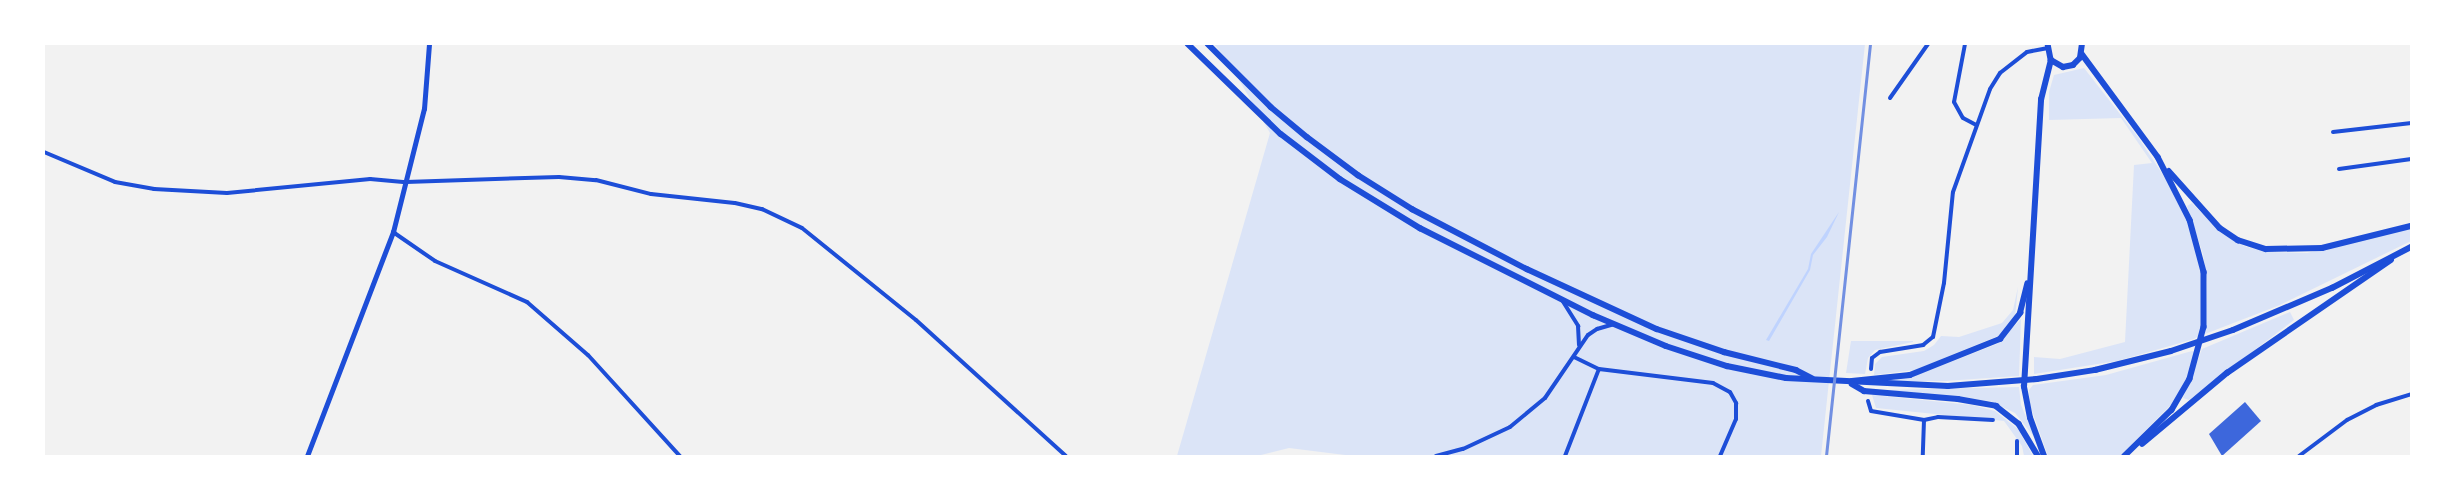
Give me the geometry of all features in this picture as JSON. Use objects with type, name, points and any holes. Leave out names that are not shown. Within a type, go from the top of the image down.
[{"type":"main road","points":[[1188,44],[1248,105],[1340,179],[1420,228],[1562,300],[1666,346],[1727,366],[1786,378],[1812,378],[1829,381],[1924,386],[2010,382],[2095,370],[2214,338],[2323,292],[2411,247]]},
{"type":"main road","points":[[1208,44],[1271,107],[1307,137],[1358,175],[1412,209],[1527,269],[1657,329],[1724,352],[1796,370],[1812,378]]},
{"type":"main road","points":[[2050,60],[2058,66],[2068,66],[2077,62],[2082,54],[2082,44]]},
{"type":"main road","points":[[2044,456],[2024,395],[2041,100],[2050,60],[2047,46]]},
{"type":"main road","points":[[2082,54],[2158,157],[2209,218],[2230,235],[2250,245],[2279,250],[2306,250],[2411,226]]},
{"type":"main road","points":[[2126,456],[2179,400],[2194,368],[2204,327],[2206,288],[2201,256],[2186,208],[2158,157]]},
{"type":"main road","points":[[2126,456],[2227,373],[2326,302],[2381,268],[2398,253]]},
{"type":"main road","points":[[1846,382],[1910,375],[2000,339],[2020,313],[2031,262]]},
{"type":"main road","points":[[1846,382],[1864,391],[1958,399],[1996,406],[2019,424],[2038,456]]},
{"type":"street","points":[[307,456],[393,232],[424,109],[429,44]]},
{"type":"street","points":[[1890,98],[1928,44]]},
{"type":"street","points":[[1965,44],[1954,102],[1963,118],[1976,125]]},
{"type":"street","points":[[1871,369],[1872,358],[1880,352],[1923,345],[1933,337],[1944,283],[1953,192],[1976,125],[2000,73],[2029,51],[2047,46]]},
{"type":"street","points":[[2333,132],[2411,123]]},
{"type":"street","points":[[44,152],[115,182],[154,189],[227,193],[370,179],[406,182],[559,177],[596,180],[651,194],[735,203],[762,209],[802,228],[916,320],[1066,456]]},
{"type":"street","points":[[2339,169],[2411,159]]},
{"type":"street","points":[[393,232],[435,261],[527,302],[588,355],[680,456]]},
{"type":"street","points":[[1562,300],[1578,326],[1579,346]]},
{"type":"street","points":[[1436,456],[1463,449],[1510,427],[1545,398],[1574,357],[1579,346],[1594,330],[1614,324]]},
{"type":"street","points":[[1574,357],[1599,369],[1713,384],[1730,392],[1736,403],[1736,419],[1720,456]]},
{"type":"street","points":[[1565,456],[1599,369]]},
{"type":"street","points":[[2299,456],[2346,420],[2376,405],[2411,394]]},
{"type":"street","points":[[1868,401],[1871,411],[1924,420],[1938,417],[1993,420]]},
{"type":"street","points":[[1923,456],[1924,420]]},
{"type":"street","points":[[2017,441],[2017,456]]},
{"type":"shaded area","points":[[1214,44],[1865,44],[1821,456],[1353,456],[1289,448],[1257,456],[1177,456],[1270,133],[1228,61]]},
{"type":"shaded area","points":[[2084,68],[2138,137],[2169,184],[2187,219],[2202,276],[2202,324],[2200,335],[2194,339],[2117,361],[2034,374],[2034,357],[2060,359],[2125,342],[2134,165],[2152,163],[2121,118],[2049,120],[2049,92],[2054,75]]},
{"type":"shaded area","points":[[2192,203],[2221,233],[2244,246],[2266,252],[2307,253],[2411,228],[2411,241],[2280,305],[2205,334],[2207,282],[2203,254],[2187,206]]},
{"type":"shaded area","points":[[2018,287],[2015,317],[1998,336],[1915,370],[1874,375],[1875,364],[1882,357],[1924,351],[1934,345],[1941,336],[1959,337],[2002,323],[2013,310]]},
{"type":"shaded area","points":[[2290,312],[2294,320],[2189,400],[2183,398],[2202,349]]},
{"type":"shaded area","points":[[2021,319],[2019,376],[1945,381],[1890,381],[1930,370],[1997,344]]},
{"type":"shaded area","points":[[1851,341],[1913,342],[1875,350],[1868,358],[1865,374],[1846,373]]},
{"type":"shaded area","points":[[2192,351],[2195,352],[2191,369],[2174,402],[2120,456],[2048,456],[2030,405],[2029,390],[2033,385],[2106,375]]},
{"type":"shaded area","points":[[2019,387],[2021,405],[2035,438],[2015,413],[1990,401],[1887,390]]},
{"type":"shaded area","points":[[1872,395],[1972,405],[1995,411],[2018,429],[2033,456],[2024,456],[2022,446],[2004,421],[1876,408]]},
{"type":"water","points":[[1839,212],[1827,237],[1813,255],[1810,270],[1769,341],[1766,340],[1808,269],[1811,254]]},
{"type":"building","points":[[2245,402],[2261,421],[2222,456],[2209,434]]},
{"type":"railway","points":[[1826,456],[1870,44]]}]
